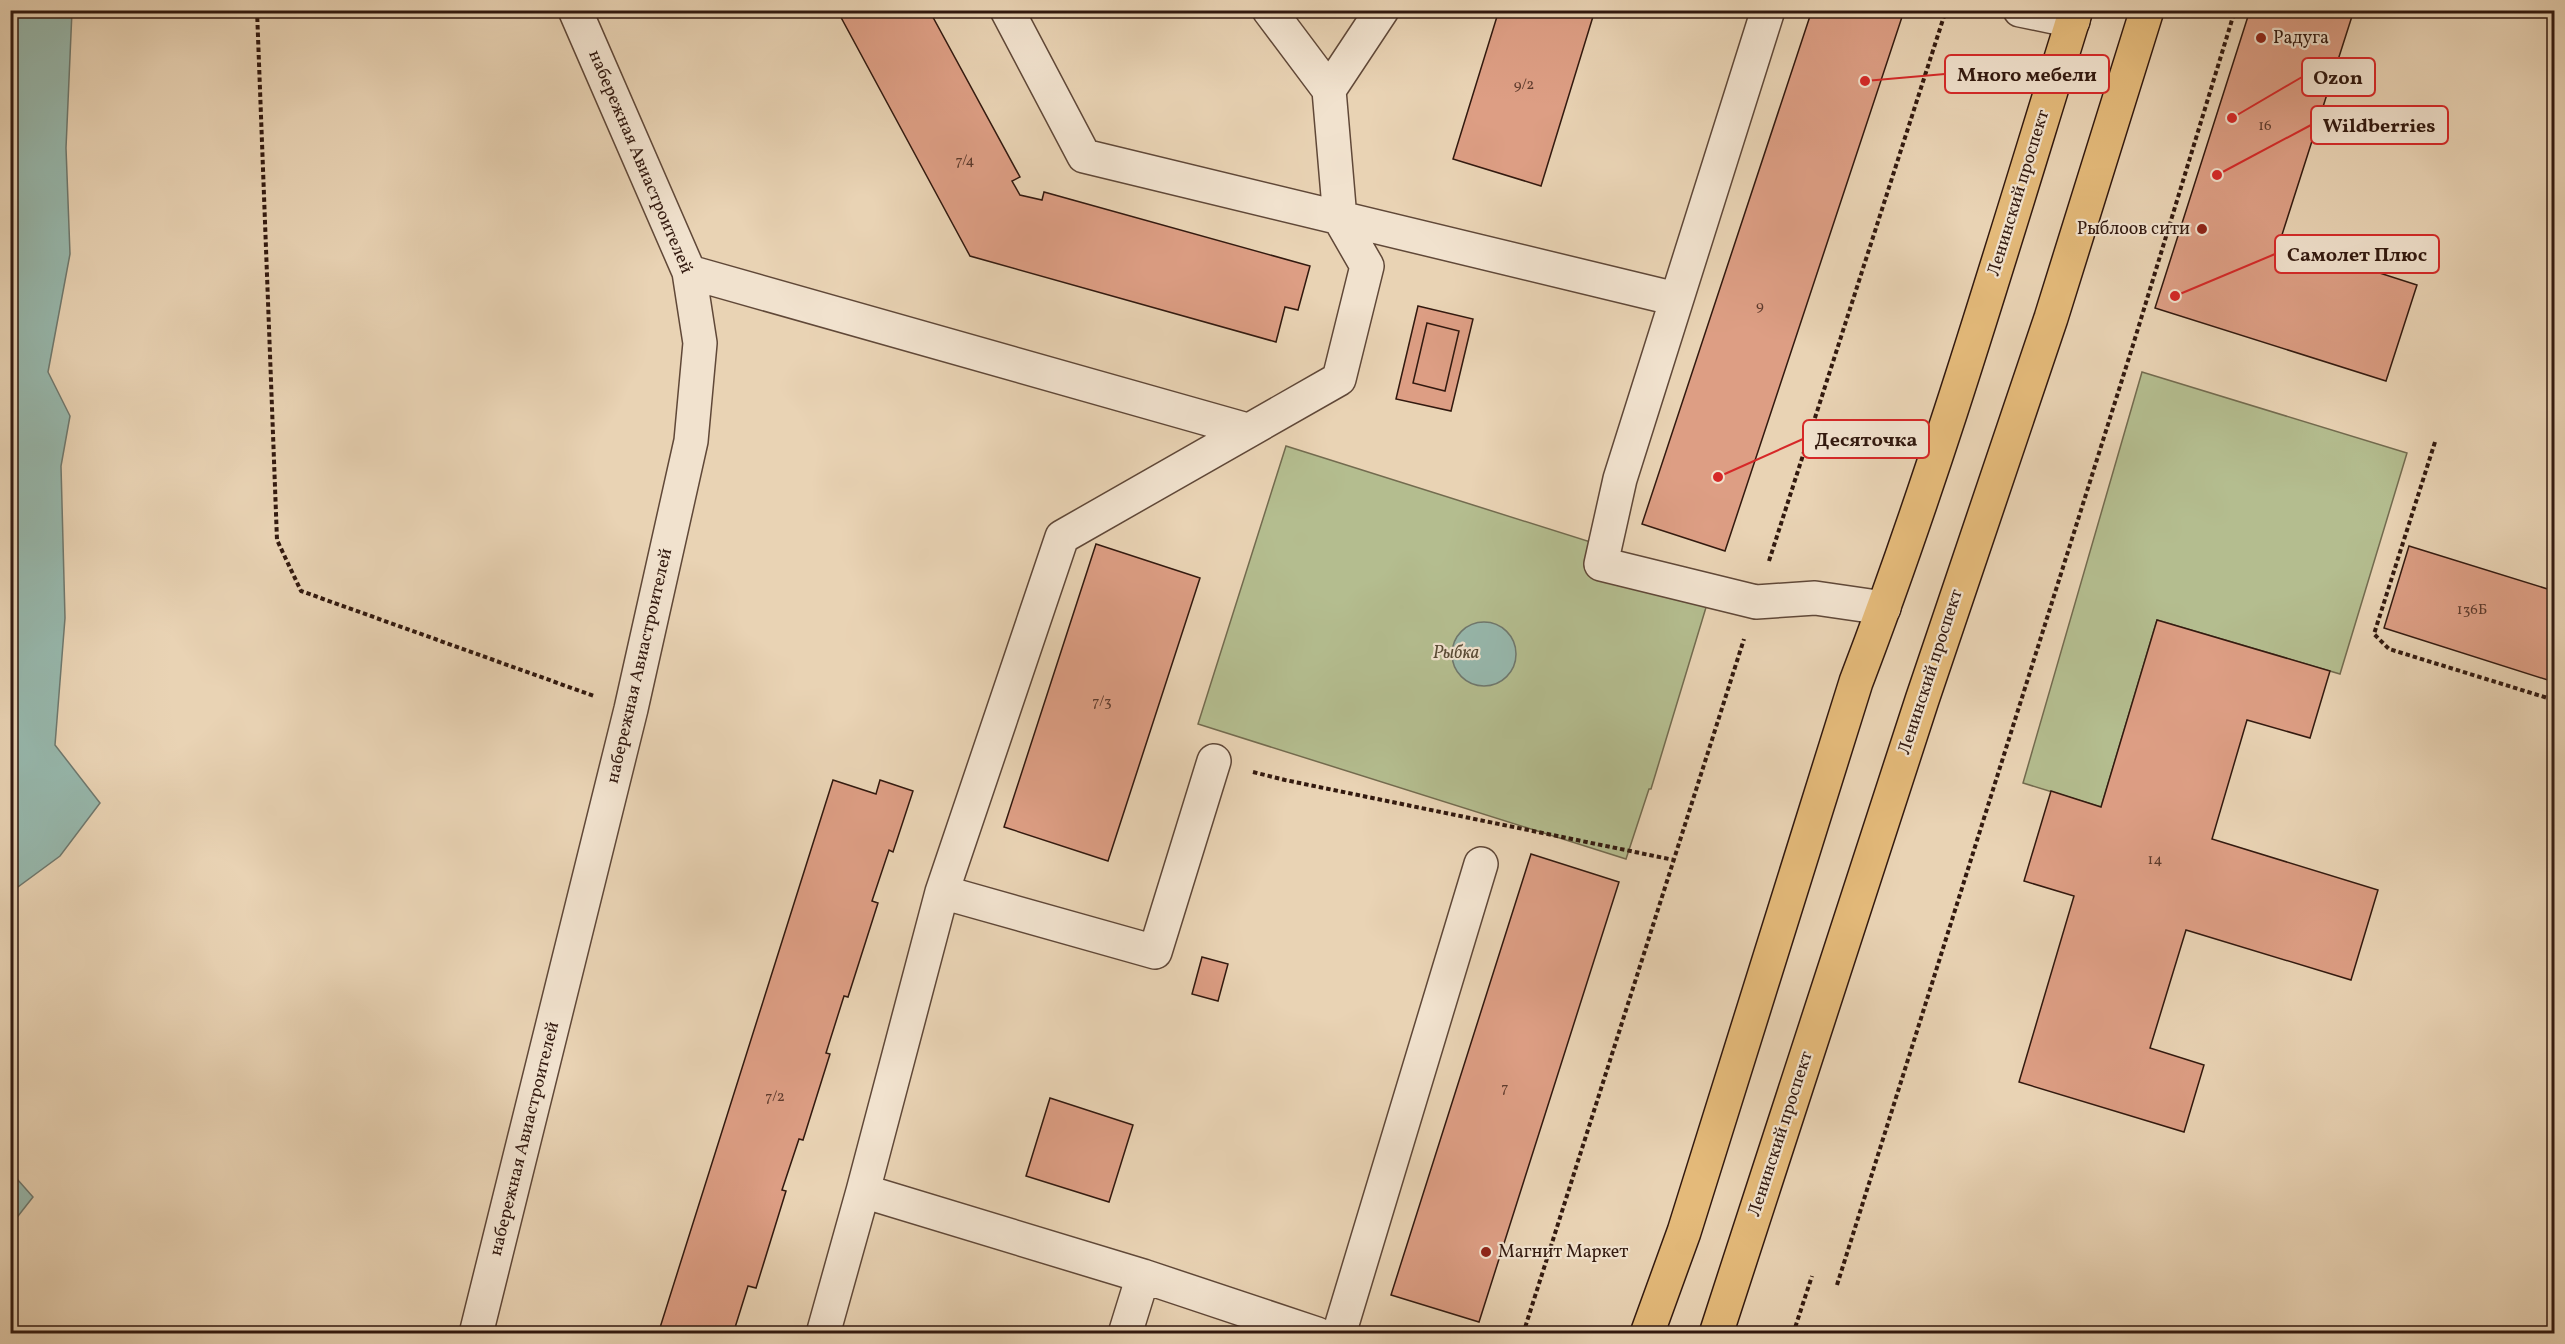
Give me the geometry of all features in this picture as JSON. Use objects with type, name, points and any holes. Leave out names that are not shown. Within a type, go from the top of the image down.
[{"type":"main road","name":"Ленинский проспект","points":[[1716,1334],[1922,700],[2051,318],[2147,10]]},
{"type":"main road","name":"Ленинский проспект","points":[[1647,1334],[1684,1232],[1856,682],[1884,608],[1984,309],[2074,16]]},
{"type":"street","name":"набережная Авиастроителей","points":[[477,1334],[631,709],[691,441],[700,343],[689,272],[575,10]]},
{"type":"street","points":[[1007,10],[1083,156],[1676,299]]},
{"type":"street","points":[[823,1334],[942,892],[1062,537],[1339,379],[1367,266],[1340,219],[1329,90],[1269,10]]},
{"type":"street","points":[[1329,90],[1382,10]]},
{"type":"street","points":[[1768,10],[1620,479],[1601,564],[1756,602],[1815,598],[1884,608]]},
{"type":"street","points":[[2020,10],[2074,16]]},
{"type":"street","points":[[689,272],[1247,430]]},
{"type":"street","points":[[942,892],[1155,952],[1214,761]]},
{"type":"street","points":[[1339,1334],[1481,864]]},
{"type":"street","points":[[863,1191],[1143,1276],[1317,1334]]},
{"type":"street","points":[[1125,1334],[1143,1276]]},
{"type":"path","points":[[257,10],[277,540],[301,591],[631,709]]},
{"type":"path","points":[[1523,1334],[1946,10]]},
{"type":"path","points":[[1837,1285],[2133,345],[2235,10]]},
{"type":"path","points":[[2435,442],[2374,634],[2389,649],[2554,700]]},
{"type":"path","points":[[1285,780],[1674,860]]},
{"type":"path","points":[[1793,1334],[1812,1276]]},
{"type":"green space","points":[[2142,372],[2407,453],[2340,674],[2157,620],[2101,807],[2023,783]]},
{"type":"green space","name":"Рыбка","points":[[1286,446],[1714,581],[1651,789],[1649,789],[1626,859],[1198,724]]},
{"type":"water","points":[[11,10],[72,11],[66,148],[70,254],[48,372],[70,416],[61,466],[65,618],[55,745],[100,803],[60,856],[11,892]]},
{"type":"water","points":[[1484,622],[1502,628],[1510,636],[1516,654],[1510,672],[1502,680],[1484,686],[1466,680],[1458,672],[1452,654],[1458,636],[1466,628]]},
{"type":"water","points":[[10,1171],[33,1197],[11,1225],[10,1225]]},
{"type":"building","points":[[837,10],[929,10],[1020,177],[1012,181],[1020,195],[1042,200],[1044,192],[1310,266],[1298,310],[1285,307],[1276,342],[970,256]]},
{"type":"building","points":[[1499,10],[1595,10],[1541,186],[1453,159]]},
{"type":"building","points":[[1812,10],[1894,10],[1903,14],[1725,551],[1642,524]]},
{"type":"building","points":[[2250,10],[2354,10],[2280,241],[2417,285],[2386,381],[2155,308]]},
{"type":"building","points":[[1418,306],[1473,319],[1451,411],[1396,399]]},
{"type":"building","points":[[1427,323],[1459,331],[1445,391],[1413,383]]},
{"type":"building","points":[[1096,544],[1200,578],[1108,861],[1004,827]]},
{"type":"building","points":[[2409,546],[2554,591],[2554,682],[2384,628]]},
{"type":"building","points":[[2157,620],[2330,671],[2310,738],[2247,720],[2212,839],[2378,890],[2351,980],[2186,930],[2150,1048],[2204,1065],[2184,1132],[2019,1082],[2074,896],[2024,881],[2051,791],[2101,807]]},
{"type":"building","points":[[833,780],[876,794],[880,780],[913,791],[893,852],[889,850],[872,901],[878,903],[848,997],[844,996],[826,1053],[830,1054],[803,1140],[799,1139],[782,1190],[786,1191],[756,1288],[748,1286],[733,1334],[658,1334]]},
{"type":"building","points":[[1531,854],[1619,882],[1479,1322],[1391,1295]]},
{"type":"building","points":[[1202,957],[1228,964],[1218,1001],[1192,994]]},
{"type":"building","points":[[1050,1098],[1133,1125],[1109,1202],[1026,1176]]},
{"type":"building","points":[[1834,1327],[1849,1333],[1852,1334],[1832,1334]]},
{"type":"place","name":"Радуга","points":[[2261,38]]},
{"type":"place","name":"Много мебели","points":[[1865,81]]},
{"type":"place","name":"Ozon","points":[[2232,118]]},
{"type":"place","name":"Wildberries","points":[[2217,175]]},
{"type":"place","name":"Рыблоов сити","points":[[2202,229]]},
{"type":"place","name":"Самолет Плюс","points":[[2175,296]]},
{"type":"place","name":"Десяточка","points":[[1718,477]]},
{"type":"place","name":"Магнит Маркет","points":[[1486,1252]]}]
